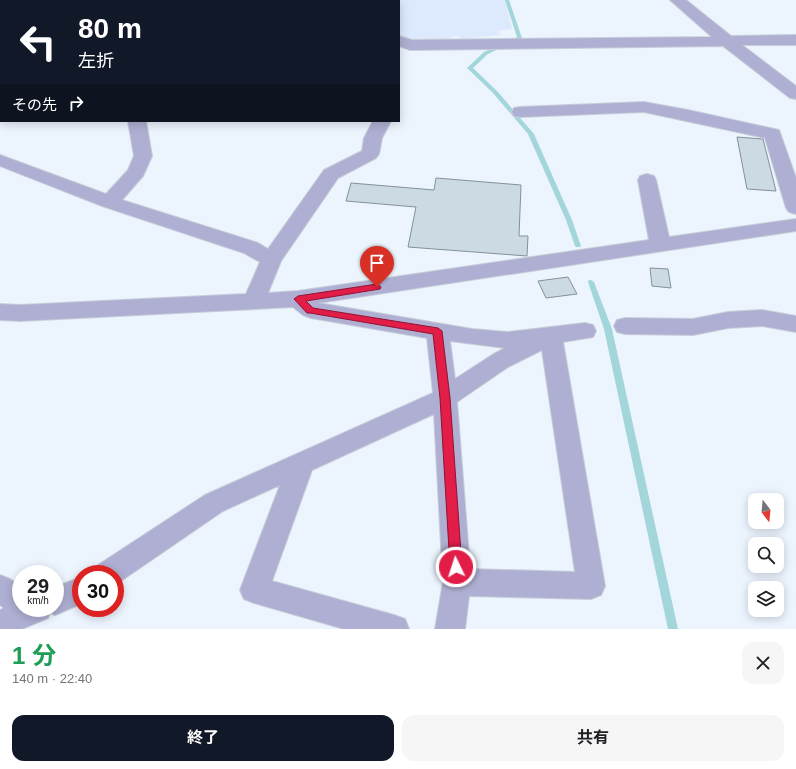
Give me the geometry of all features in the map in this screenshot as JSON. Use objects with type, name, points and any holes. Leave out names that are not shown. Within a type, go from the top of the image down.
[{"type":"street","points":[[677,0],[727,42],[796,94]]},
{"type":"street","points":[[400,41],[410,45],[796,40]]},
{"type":"street","points":[[520,112],[644,107],[773,134],[796,208]]},
{"type":"street","points":[[109,202],[136,172],[143,156],[137,122]]},
{"type":"street","points":[[254,301],[271,260],[331,174],[370,154],[373,138],[381,122]]},
{"type":"street","points":[[0,160],[109,202],[251,248],[271,260]]},
{"type":"street","points":[[648,180],[660,245]]},
{"type":"street","points":[[2,316],[298,299],[796,225]]},
{"type":"street","points":[[298,299],[310,310],[472,337],[507,340],[584,331]]},
{"type":"street","points":[[625,326],[693,327],[728,320],[762,318],[796,324]]},
{"type":"street","points":[[438,331],[445,398],[457,582],[450,629]]},
{"type":"street","points":[[121,565],[214,503],[445,398],[500,361],[551,335]]},
{"type":"street","points":[[457,582],[591,586],[551,335]]},
{"type":"street","points":[[301,464],[254,590],[394,629]]},
{"type":"street","points":[[0,588],[12,594]]},
{"type":"street","points":[[0,624],[14,617]]},
{"type":"shaded area","points":[[400,0],[505,0],[512,29],[498,31],[501,35],[463,39],[457,36],[450,37],[451,40],[408,41],[400,38]]},
{"type":"building","points":[[737,137],[763,139],[776,191],[747,189]]},
{"type":"building","points":[[436,178],[521,185],[519,236],[528,236],[527,256],[408,247],[416,207],[346,201],[351,183],[434,190]]},
{"type":"building","points":[[650,268],[668,269],[671,288],[652,286]]},
{"type":"building","points":[[568,277],[577,294],[546,298],[538,281]]},
{"type":"waterway","points":[[507,0],[520,38],[486,53],[470,68],[495,92],[531,134],[569,220],[578,246]]},
{"type":"waterway","points":[[591,282],[608,329],[673,629]]},
{"type":"route","points":[[377,287],[298,299],[310,310],[438,331],[445,398],[456,567]]}]
